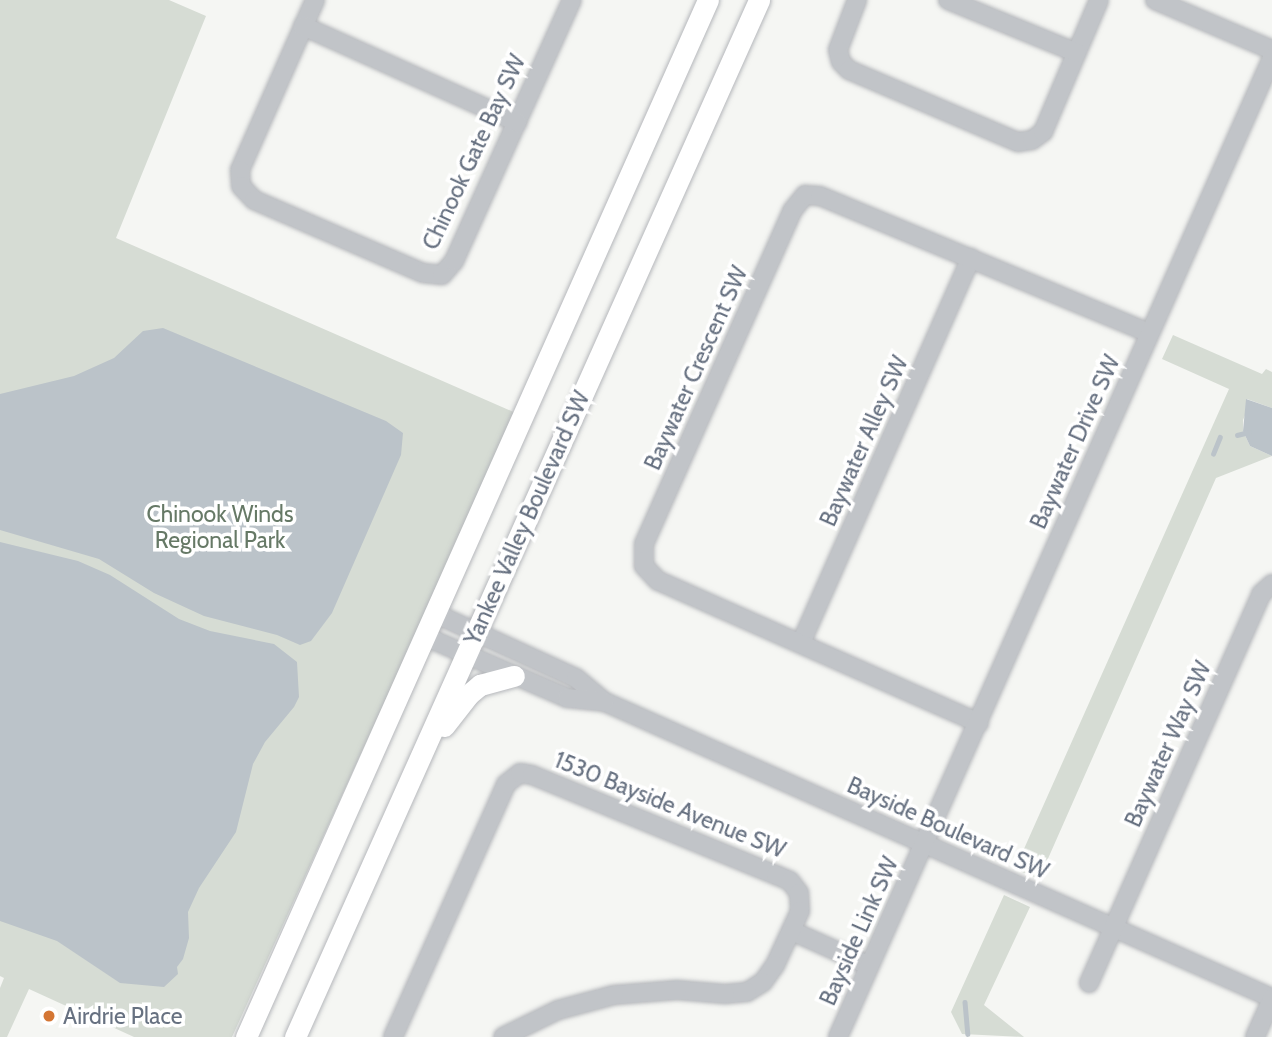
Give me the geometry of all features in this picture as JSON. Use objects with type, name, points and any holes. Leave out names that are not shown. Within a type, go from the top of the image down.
[{"type":"main road","name":"Yankee Valley Boulevard SW","points":[[246,1037],[708,0]]},
{"type":"main road","name":"Yankee Valley Boulevard SW","points":[[295,1037],[759,0]]},
{"type":"main road","points":[[414,771],[468,695],[487,681],[514,676]]},
{"type":"street","points":[[314,0],[303,26],[517,122]]},
{"type":"street","name":"Chinook Gate Bay SW","points":[[303,26],[240,170],[241,186],[254,200],[423,273],[442,275],[454,261],[572,0]]},
{"type":"street","points":[[857,0],[838,50],[841,62],[849,70],[1018,142],[1032,140],[1043,132],[1099,0]]},
{"type":"street","points":[[947,0],[1077,53]]},
{"type":"street","points":[[1157,0],[1272,50]]},
{"type":"street","name":"Baywater Drive SW","points":[[924,845],[1272,58]]},
{"type":"street","name":"Baywater Crescent SW","points":[[979,723],[658,581],[644,566],[644,544],[798,201],[805,195],[820,196],[1149,333]]},
{"type":"street","name":"Baywater Alley SW","points":[[801,643],[971,258]]},
{"type":"street","name":"Baywater Way SW","points":[[1089,983],[1261,594],[1272,583]]},
{"type":"street","name":"Bayside Boulevard SW","points":[[435,613],[576,678],[605,702],[1272,998]]},
{"type":"street","name":"Bayside Boulevard SW","points":[[424,636],[568,698],[605,702]]},
{"type":"street","name":"1530 Bayside Avenue SW","points":[[393,1037],[506,783],[520,773],[532,775],[790,881],[799,892],[800,911],[792,931],[763,982],[747,992],[666,990],[614,995],[558,1010],[503,1037]]},
{"type":"street","name":"Bayside Link SW","points":[[838,1037],[924,845]]},
{"type":"street","points":[[792,931],[870,966]]},
{"type":"street","points":[[1255,1037],[1272,998]]},
{"type":"green space","name":"Chinook Winds Regional Park","points":[[0,0],[169,0],[206,16],[116,238],[516,413],[232,1037],[134,1037],[29,989],[7,1037],[0,1037],[0,988],[4,978],[0,976]]},
{"type":"green space","points":[[1173,335],[1262,374],[1266,369],[1272,372],[1272,408],[1247,399],[1243,431],[1250,446],[1272,456],[1216,478],[1039,879],[1015,869],[1229,389],[1162,359]]},
{"type":"green space","points":[[1004,895],[1030,907],[984,1005],[1024,1037],[962,1034],[951,1012]]},
{"type":"shaded area","points":[[163,328],[386,421],[403,433],[401,455],[332,613],[311,641],[300,645],[277,635],[204,616],[154,593],[99,559],[0,530],[0,394],[74,376],[114,358],[143,331]]},
{"type":"shaded area","points":[[1246,399],[1272,408],[1272,456],[1250,446],[1243,431]]},
{"type":"shaded area","points":[[0,542],[78,561],[110,575],[179,619],[210,631],[274,644],[297,662],[299,697],[265,742],[253,764],[236,832],[199,888],[188,912],[189,938],[183,959],[177,967],[178,974],[164,987],[120,983],[57,941],[0,921]]},
{"type":"waterway","points":[[1237,435],[1249,432]]},
{"type":"waterway","points":[[1213,454],[1220,437]]},
{"type":"waterway","points":[[965,1002],[968,1034]]},
{"type":"place","name":"Airdrie Place","points":[[49,1016]]}]
